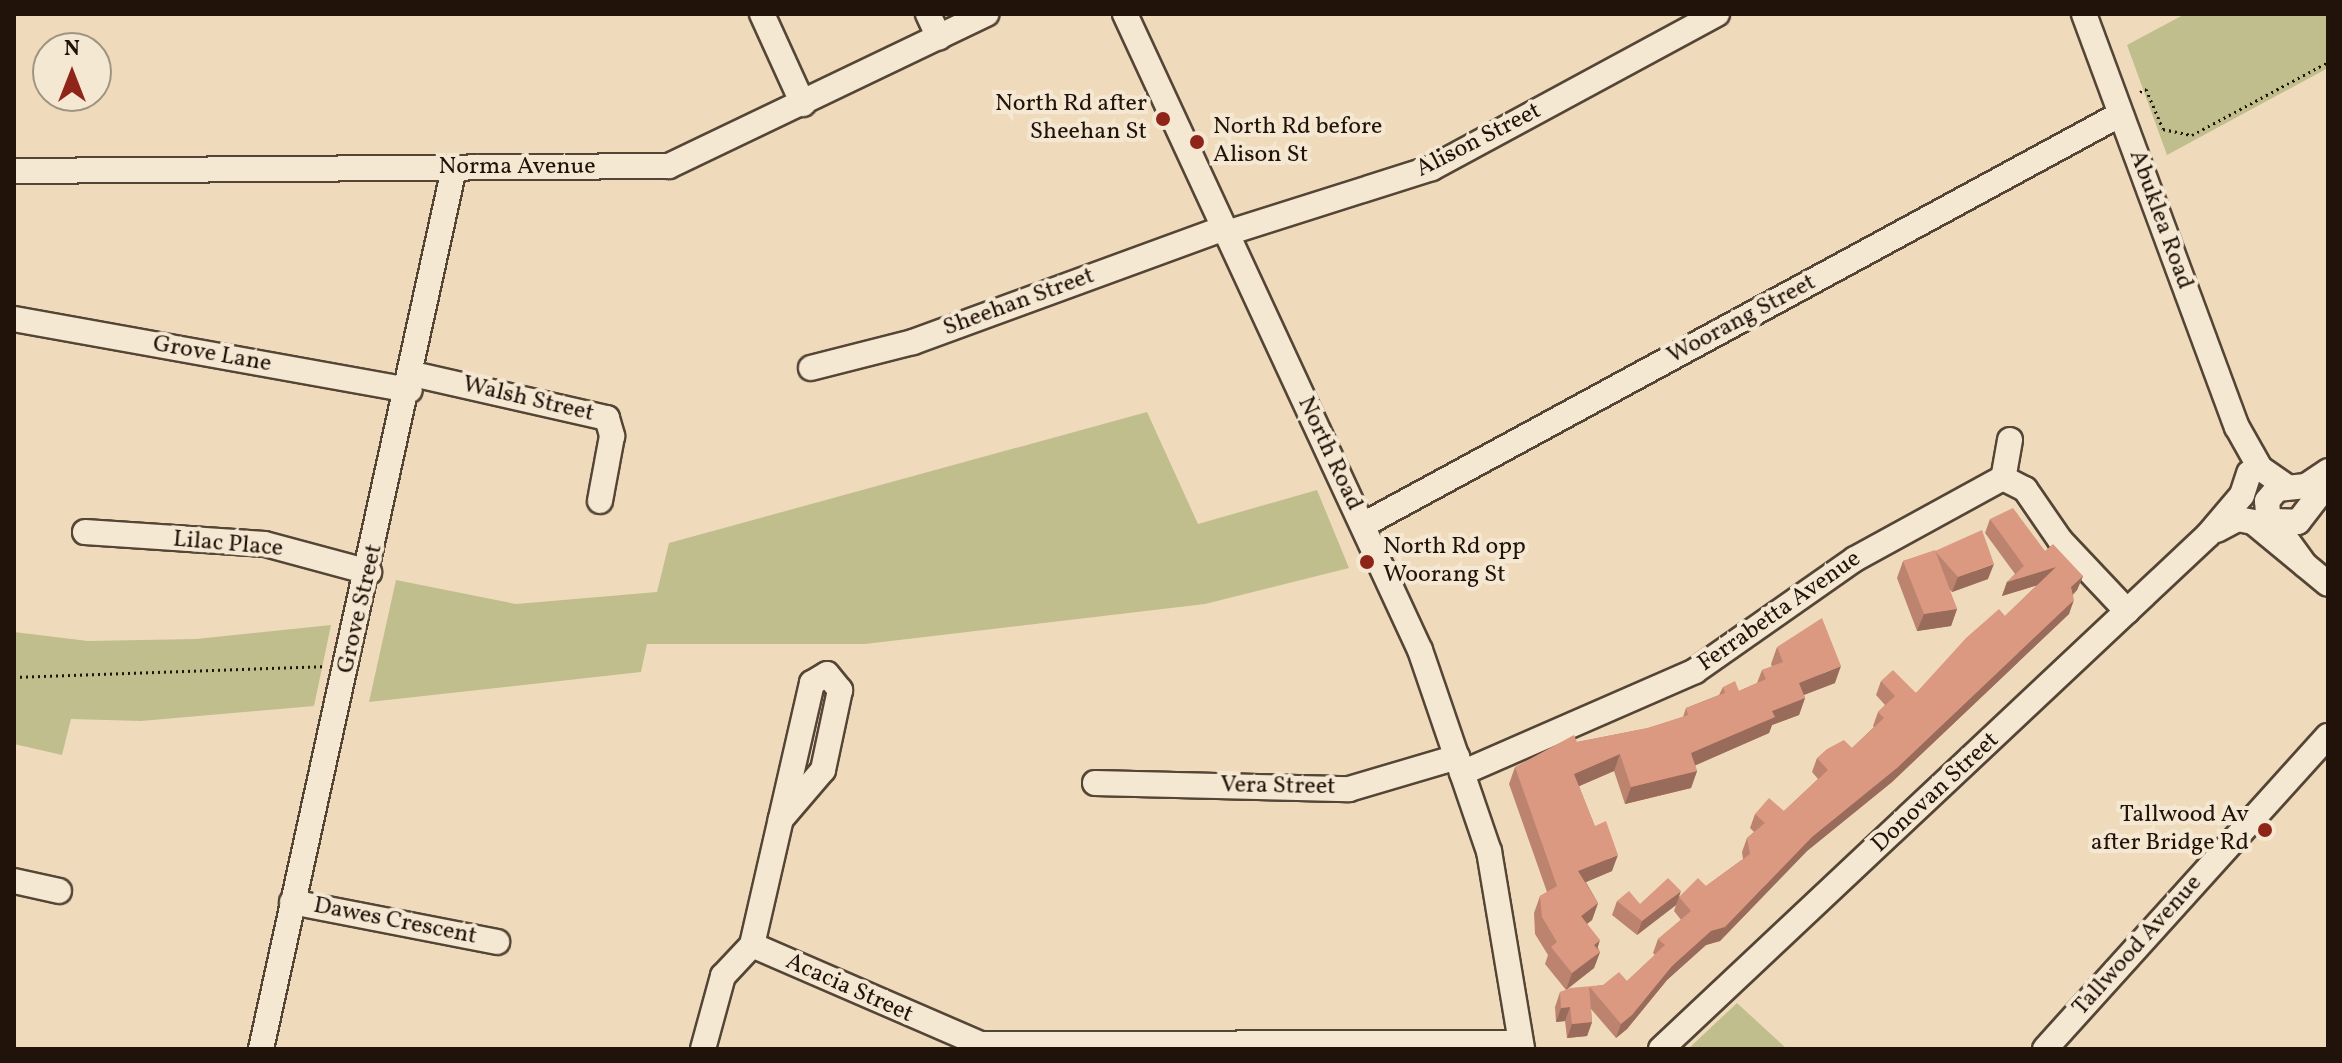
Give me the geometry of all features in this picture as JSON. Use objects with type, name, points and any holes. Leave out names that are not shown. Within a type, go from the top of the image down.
[{"type":"street","points":[[762,14],[803,104]]},
{"type":"street","points":[[928,14],[939,38]]},
{"type":"street","name":"Norma Avenue","points":[[14,171],[669,166],[986,14]]},
{"type":"street","name":"Alison Street","points":[[1226,231],[1432,168],[1717,14]]},
{"type":"street","name":"Abuklea Road","points":[[2084,14],[2237,427],[2249,473],[2274,503]]},
{"type":"street","name":"North Road","points":[[1126,15],[1420,650],[1489,851],[1521,1046]]},
{"type":"street","name":"Woorang Street","points":[[1363,525],[2121,114]]},
{"type":"street","name":"Grove Street","points":[[261,1049],[411,382],[454,168]]},
{"type":"street","name":"Sheehan Street","points":[[811,368],[913,342],[1226,231]]},
{"type":"street","name":"Grove Lane","points":[[14,319],[411,382]]},
{"type":"street","name":"Walsh Street","points":[[411,382],[607,418],[612,436],[600,501]]},
{"type":"street","name":"Abuklea Road","points":[[2237,427],[2260,468],[2274,503]]},
{"type":"street","points":[[2010,440],[2003,478],[2025,489],[2060,540],[2127,611]]},
{"type":"street","points":[[2274,503],[2328,471]]},
{"type":"street","name":"Donovan Street","points":[[1661,1049],[2215,528],[2249,473]]},
{"type":"street","name":"Ferrabetta Avenue","points":[[1459,765],[1695,671],[1855,559],[2003,478]]},
{"type":"street","points":[[2274,503],[2288,526],[2302,517],[2328,483]]},
{"type":"street","points":[[2274,503],[2305,565],[2328,583]]},
{"type":"street","name":"Donovan Street","points":[[2215,528],[2274,503]]},
{"type":"street","points":[[2302,517],[2328,583]]},
{"type":"street","name":"Lilac Place","points":[[85,532],[265,544],[369,572]]},
{"type":"street","points":[[703,1049],[723,976],[752,945],[812,683],[827,674],[840,690],[823,770],[781,819]]},
{"type":"street","name":"Tallwood Avenue","points":[[2045,1049],[2328,736]]},
{"type":"street","name":"Vera Street","points":[[1095,783],[1349,789],[1459,765]]},
{"type":"street","points":[[14,881],[59,891]]},
{"type":"street","name":"Dawes Crescent","points":[[292,902],[497,942]]},
{"type":"street","name":"Acacia Street","points":[[752,945],[981,1044],[1185,1048],[1521,1046]]},
{"type":"path","points":[[2140,92],[2146,89],[2163,129],[2192,135],[2328,62]]},
{"type":"path","points":[[14,677],[268,664],[347,672]]},
{"type":"shaded area","points":[[2185,14],[2328,14],[2328,68],[2167,155],[2127,45]]},
{"type":"shaded area","points":[[1147,412],[1198,524],[1317,490],[1349,568],[1205,604],[865,644],[647,644],[641,672],[369,702],[396,580],[516,604],[657,592],[669,543]]},
{"type":"shaded area","points":[[331,625],[314,706],[141,721],[71,719],[62,755],[14,744],[14,632],[88,641],[196,639]]},
{"type":"shaded area","points":[[1737,1003],[1787,1049],[1688,1049]]},
{"type":"building","points":[[2013,508],[2045,551],[2053,544],[2083,576],[2071,587],[2074,600],[1897,768],[1812,837],[1725,927],[1711,931],[1672,966],[1632,1015],[1621,1024],[1589,986],[1603,985],[1619,972],[1627,981],[1665,945],[1658,939],[1691,911],[1679,897],[1698,878],[1706,886],[1750,854],[1747,838],[1765,823],[1755,814],[1769,798],[1784,811],[1828,770],[1817,758],[1844,740],[1852,748],[1884,718],[1878,712],[1895,696],[1881,681],[1893,670],[1916,693],[1966,638],[1999,609],[2005,616],[2056,567],[2007,582],[2024,566],[1990,519]]},
{"type":"building","points":[[1982,530],[1994,564],[1958,577],[1935,551]]},
{"type":"building","points":[[1935,550],[1957,609],[1924,614],[1903,561]]},
{"type":"building","points":[[1822,618],[1841,666],[1799,683],[1805,698],[1772,711],[1775,717],[1691,753],[1697,771],[1631,787],[1620,754],[1574,774],[1595,826],[1606,821],[1618,855],[1578,871],[1598,903],[1581,916],[1600,940],[1594,945],[1600,952],[1572,973],[1551,947],[1557,942],[1542,917],[1540,896],[1557,886],[1515,767],[1574,735],[1577,742],[1648,728],[1688,715],[1686,708],[1725,693],[1723,687],[1735,681],[1739,691],[1766,679],[1762,670],[1783,662],[1777,647]]},
{"type":"building","points":[[1668,878],[1681,891],[1642,921],[1617,901],[1629,891],[1640,904]]},
{"type":"building","points":[[1589,986],[1592,1022],[1572,1024],[1570,1007],[1561,1008],[1560,992]]},
{"type":"place","name":"North Rd after Sheehan St","points":[[1163,119]]},
{"type":"place","name":"North Rd before Alison St","points":[[1197,142]]},
{"type":"place","name":"North Rd opp Woorang St","points":[[1367,562]]},
{"type":"place","name":"Tallwood Av after Bridge Rd","points":[[2265,830]]}]
